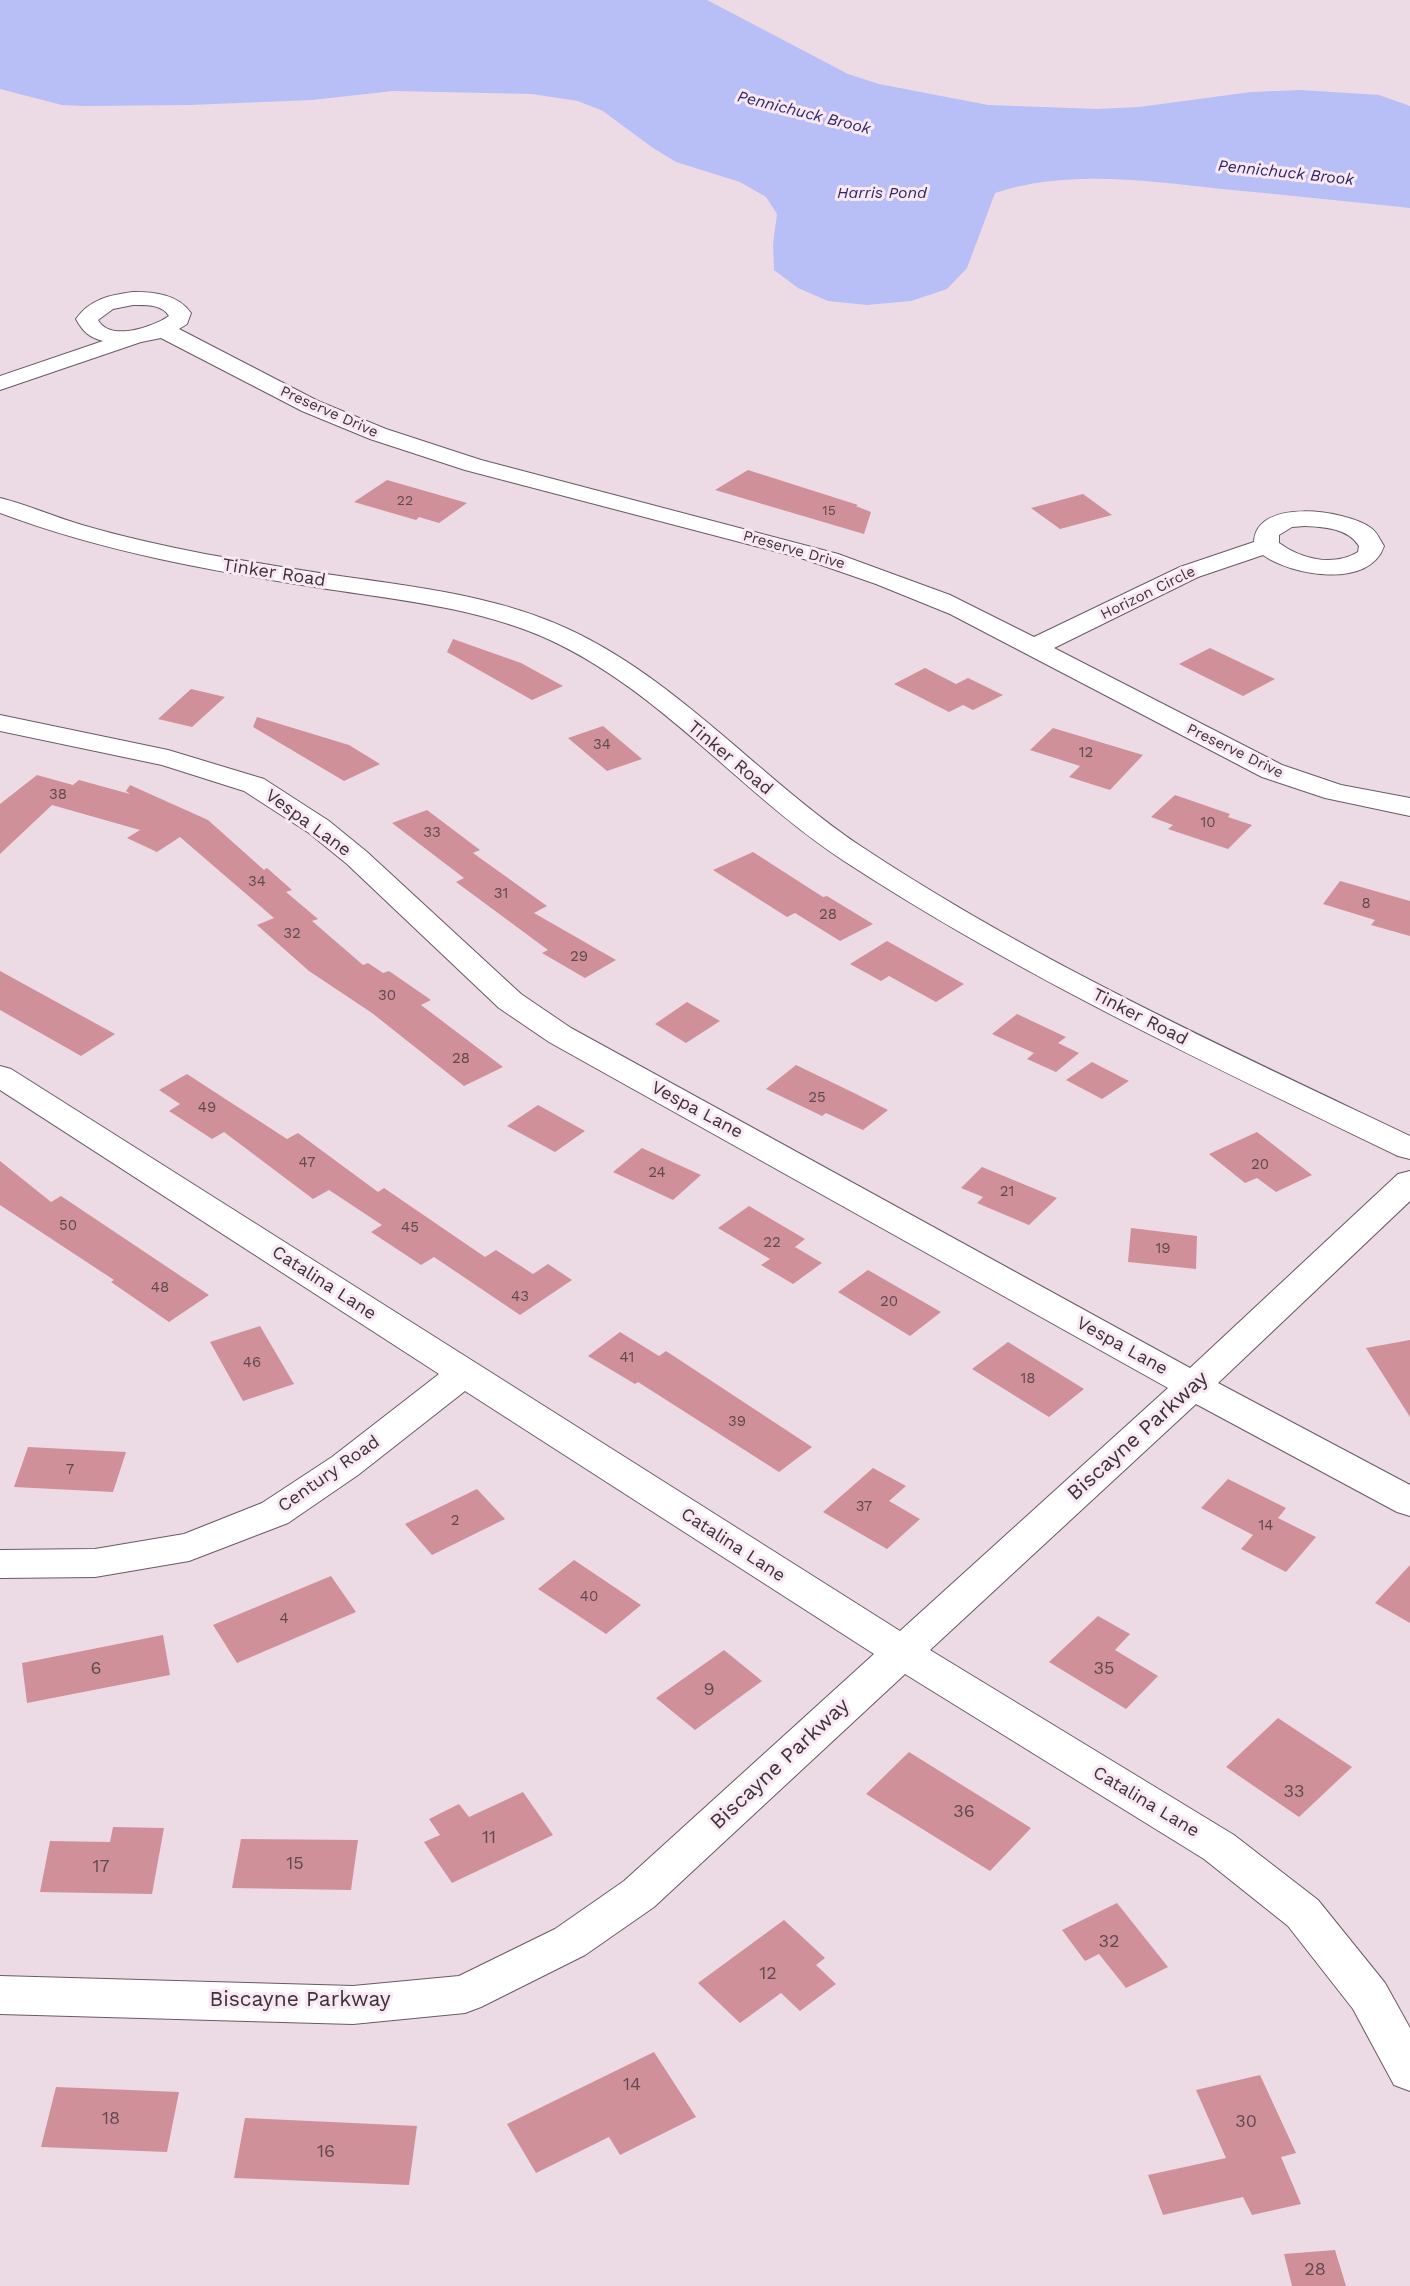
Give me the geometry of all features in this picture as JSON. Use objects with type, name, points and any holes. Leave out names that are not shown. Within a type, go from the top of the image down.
[{"type":"street","points":[[0,383],[163,330],[179,319],[180,313],[176,307],[155,299],[133,299],[111,302],[99,307],[87,319],[89,325],[106,334],[138,338]]},
{"type":"street","name":"Preserve Drive","points":[[163,330],[310,406],[378,434],[473,465],[810,553],[912,588],[959,609],[1272,771],[1335,792],[1410,807]]},
{"type":"street","name":"Tinker Road","points":[[0,504],[35,519],[132,546],[257,571],[442,601],[499,614],[552,631],[598,654],[638,680],[782,803],[847,850],[920,897],[1000,944],[1089,991],[1246,1071],[1410,1149]]},
{"type":"street","name":"Horizon Circle","points":[[1033,648],[1189,572],[1266,546]]},
{"type":"street","name":"Vespa Lane","points":[[5,730],[168,758],[254,785],[318,827],[357,858],[510,1001],[560,1035],[1193,1386],[1410,1502]]},
{"type":"street","name":"Catalina Lane","points":[[0,1076],[901,1652],[1219,1846],[1303,1913],[1369,1996],[1410,2071]]},
{"type":"street","name":"Biscayne Parkway","points":[[0,1995],[353,2005],[465,1994],[570,1942],[639,1894],[1193,1386],[1410,1182]]},
{"type":"street","name":"Century Road","points":[[0,1564],[95,1563],[189,1547],[275,1513],[345,1466],[464,1373]]},
{"type":"water","name":"Harris Pond","points":[[0,0],[707,0],[848,74],[879,84],[988,105],[1098,109],[1139,107],[1251,92],[1301,90],[1379,95],[1410,106],[1410,208],[1136,180],[1051,181],[995,193],[967,268],[947,289],[911,301],[867,305],[828,301],[798,288],[774,270],[773,244],[777,214],[766,197],[740,182],[676,162],[603,111],[578,101],[532,94],[393,91],[312,100],[189,105],[62,105],[0,89]]},
{"type":"building","points":[[748,470],[858,505],[856,506],[871,512],[864,534],[715,490]]},
{"type":"building","points":[[387,480],[467,503],[439,523],[419,517],[416,520],[354,502]]},
{"type":"building","points":[[1083,494],[1112,515],[1060,529],[1031,508]]},
{"type":"building","points":[[453,639],[521,663],[563,686],[532,700],[447,652]]},
{"type":"building","points":[[1210,648],[1275,679],[1243,696],[1179,664]]},
{"type":"building","points":[[925,668],[956,684],[968,678],[1003,695],[973,710],[963,705],[949,712],[894,684]]},
{"type":"building","points":[[191,689],[225,697],[192,727],[158,719]]},
{"type":"building","points":[[257,717],[349,745],[380,764],[344,781],[253,727]]},
{"type":"building","points":[[603,726],[642,759],[607,771],[568,738]]},
{"type":"building","points":[[1053,728],[1143,755],[1110,790],[1069,777],[1080,766],[1030,750]]},
{"type":"building","points":[[37,775],[73,785],[79,780],[130,794],[126,791],[130,785],[208,820],[264,870],[267,868],[292,890],[286,892],[318,919],[312,921],[363,965],[368,963],[383,973],[389,971],[431,1000],[421,1005],[503,1067],[464,1086],[372,1013],[309,971],[257,925],[274,918],[180,837],[157,852],[127,838],[140,830],[52,805],[0,854],[0,804]]},
{"type":"building","points":[[1175,795],[1230,814],[1228,817],[1252,825],[1228,849],[1168,829],[1173,825],[1151,817]]},
{"type":"building","points":[[427,810],[480,850],[473,853],[547,906],[534,913],[616,960],[585,978],[542,953],[548,950],[456,882],[464,878],[392,823]]},
{"type":"building","points":[[753,852],[823,897],[827,896],[873,924],[840,941],[795,913],[787,917],[713,870]]},
{"type":"building","points":[[1340,881],[1410,901],[1410,936],[1371,925],[1375,920],[1323,904]]},
{"type":"building","points":[[887,941],[964,984],[936,1002],[889,976],[881,981],[850,964]]},
{"type":"building","points":[[0,971],[115,1034],[81,1056],[0,1010]]},
{"type":"building","points":[[687,1002],[720,1021],[686,1043],[655,1024]]},
{"type":"building","points":[[1017,1014],[1066,1037],[1058,1043],[1079,1053],[1056,1072],[1027,1059],[1034,1053],[992,1034]]},
{"type":"building","points":[[1092,1062],[1129,1081],[1102,1099],[1066,1080]]},
{"type":"building","points":[[796,1065],[888,1110],[863,1130],[826,1113],[822,1116],[766,1089]]},
{"type":"building","points":[[187,1074],[287,1139],[298,1133],[378,1192],[384,1188],[485,1257],[496,1250],[533,1274],[548,1264],[572,1280],[520,1315],[434,1257],[421,1265],[371,1232],[382,1225],[329,1190],[313,1199],[224,1132],[212,1139],[169,1111],[180,1104],[159,1090]]},
{"type":"building","points":[[538,1105],[585,1131],[555,1152],[507,1126]]},
{"type":"building","points":[[1257,1132],[1312,1175],[1276,1192],[1257,1178],[1245,1183],[1209,1154]]},
{"type":"building","points":[[642,1148],[701,1175],[673,1200],[613,1172]]},
{"type":"building","points":[[0,1161],[51,1202],[61,1196],[209,1295],[169,1322],[111,1282],[114,1280],[0,1205]]},
{"type":"building","points":[[982,1167],[1057,1198],[1029,1225],[977,1203],[983,1197],[961,1188]]},
{"type":"building","points":[[749,1206],[805,1239],[795,1247],[822,1263],[793,1284],[761,1265],[770,1259],[718,1228]]},
{"type":"building","points":[[1131,1228],[1197,1236],[1196,1269],[1128,1262]]},
{"type":"building","points":[[868,1270],[941,1312],[910,1336],[838,1292]]},
{"type":"building","points":[[260,1326],[294,1384],[243,1401],[210,1342]]},
{"type":"building","points":[[620,1332],[659,1356],[666,1351],[812,1447],[779,1472],[638,1382],[635,1384],[588,1356]]},
{"type":"building","points":[[1410,1340],[1410,1417],[1366,1348]]},
{"type":"building","points":[[1008,1342],[1084,1389],[1049,1417],[972,1369]]},
{"type":"building","points":[[28,1447],[126,1452],[113,1492],[14,1487]]},
{"type":"building","points":[[873,1468],[906,1486],[889,1501],[920,1519],[887,1549],[823,1512]]},
{"type":"building","points":[[1228,1479],[1286,1508],[1278,1518],[1316,1537],[1286,1572],[1241,1549],[1253,1535],[1201,1508]]},
{"type":"building","points":[[477,1489],[505,1519],[432,1555],[405,1524]]},
{"type":"building","points":[[574,1560],[641,1605],[606,1634],[538,1589]]},
{"type":"building","points":[[1410,1565],[1410,1623],[1375,1603]]},
{"type":"building","points":[[331,1576],[356,1612],[237,1663],[213,1625]]},
{"type":"building","points":[[1098,1616],[1130,1634],[1115,1650],[1158,1676],[1126,1709],[1049,1662]]},
{"type":"building","points":[[163,1635],[170,1675],[27,1703],[22,1663]]},
{"type":"building","points":[[724,1650],[762,1681],[695,1730],[656,1698]]},
{"type":"building","points":[[1278,1718],[1352,1767],[1299,1817],[1226,1767]]},
{"type":"building","points":[[909,1752],[1031,1828],[990,1871],[866,1794]]},
{"type":"building","points":[[523,1792],[553,1835],[452,1883],[424,1842],[440,1835],[429,1819],[459,1804],[469,1817]]},
{"type":"building","points":[[113,1827],[164,1828],[152,1894],[40,1892],[50,1841],[110,1842]]},
{"type":"building","points":[[241,1839],[358,1840],[351,1890],[232,1888]]},
{"type":"building","points":[[1117,1903],[1168,1967],[1126,1988],[1099,1954],[1085,1961],[1062,1930]]},
{"type":"building","points":[[784,1920],[825,1958],[816,1965],[836,1984],[800,2011],[781,1993],[740,2023],[698,1983]]},
{"type":"building","points":[[654,2052],[696,2117],[620,2155],[609,2137],[536,2173],[507,2124]]},
{"type":"building","points":[[1260,2075],[1296,2153],[1281,2157],[1301,2204],[1252,2215],[1243,2197],[1163,2215],[1148,2175],[1226,2158],[1196,2090]]},
{"type":"building","points":[[56,2087],[179,2092],[167,2152],[41,2147]]},
{"type":"building","points":[[245,2118],[417,2126],[409,2185],[234,2178]]},
{"type":"building","points":[[1335,2250],[1346,2286],[1292,2286],[1284,2254]]},
{"type":"water label","name":"Pennichuck Brook","points":[[804,113]]},
{"type":"water label","name":"Pennichuck Brook","points":[[1286,173]]}]
